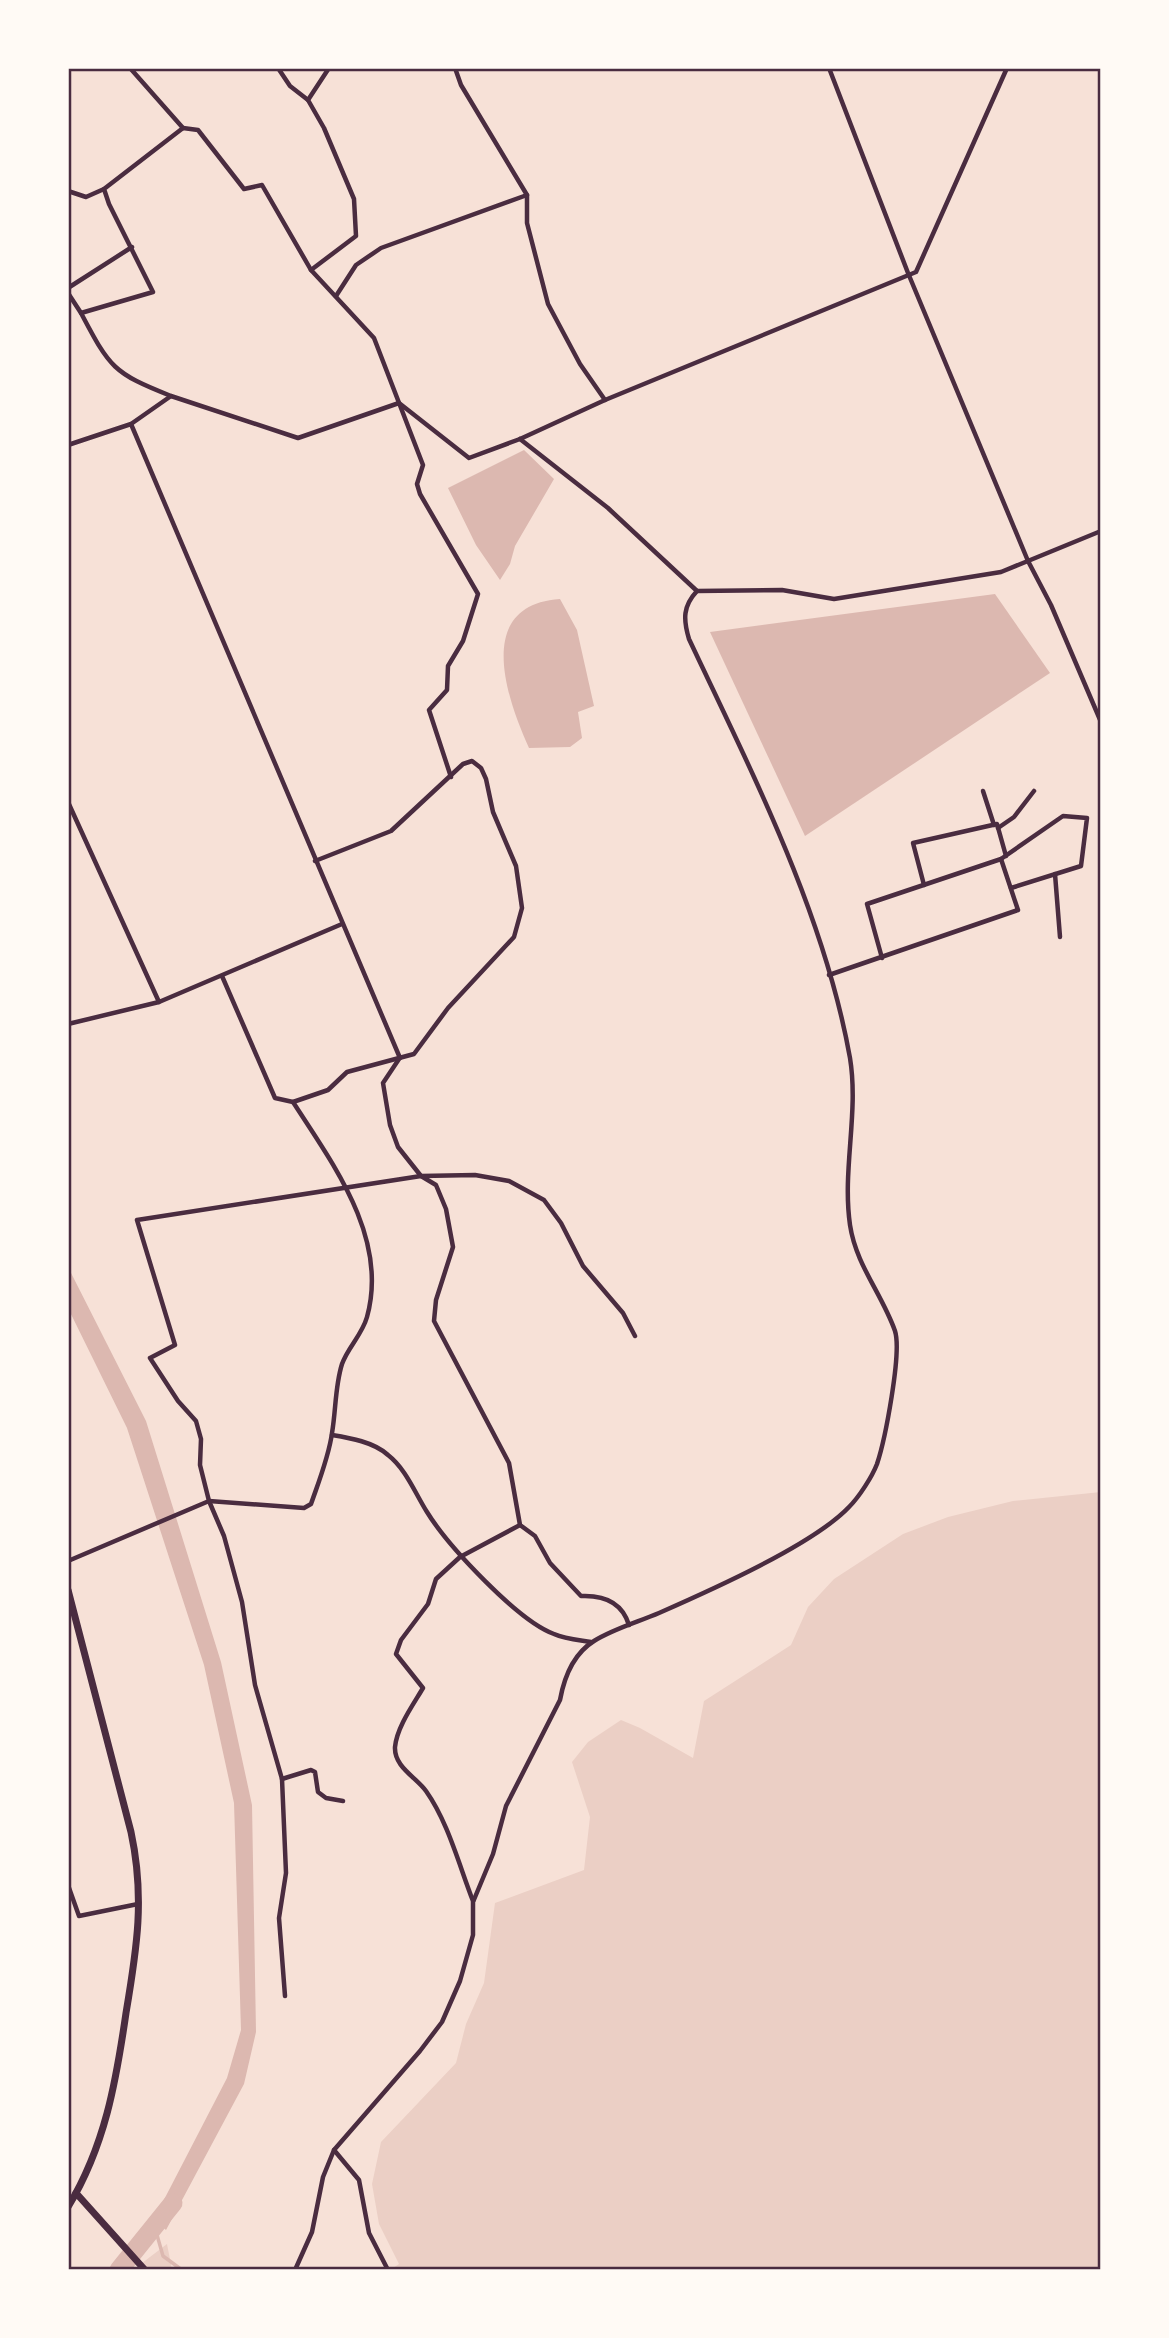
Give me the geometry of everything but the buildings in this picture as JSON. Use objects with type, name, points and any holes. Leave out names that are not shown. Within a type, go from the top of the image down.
[{"type":"main road","points":[[68,1590],[139,1868],[141,1903],[113,2095],[96,2154],[68,2207]]},
{"type":"main road","points":[[76,2193],[145,2270]]},
{"type":"street","points":[[130,68],[183,128],[198,130],[244,189],[262,185],[311,270],[374,338],[423,465],[418,484],[420,494],[478,594],[463,641],[448,666],[447,690],[429,710],[451,777]]},
{"type":"street","points":[[278,68],[289,86],[308,100],[324,128],[354,199],[356,236],[311,270]]},
{"type":"street","points":[[308,100],[329,68]]},
{"type":"street","points":[[455,68],[461,85],[527,195],[527,223],[548,304],[580,364],[605,400]]},
{"type":"street","points":[[829,68],[908,273],[1028,561],[1051,605],[1101,722]]},
{"type":"street","points":[[399,403],[469,458],[520,439],[605,400],[908,273],[916,272],[1007,68]]},
{"type":"street","points":[[68,191],[86,197],[104,189],[183,128]]},
{"type":"street","points":[[81,313],[153,292],[104,189]]},
{"type":"street","points":[[336,296],[356,265],[381,248],[527,195]]},
{"type":"street","points":[[132,247],[68,290],[107,361],[132,380],[171,396],[298,438],[399,403]]},
{"type":"street","points":[[68,445],[131,424],[171,396]]},
{"type":"street","points":[[131,424],[400,1058]]},
{"type":"street","points":[[520,439],[608,508],[697,591],[782,590],[834,599],[1001,572],[1101,531]]},
{"type":"street","points":[[473,1902],[493,1854],[506,1806],[560,1700],[563,1682],[572,1663],[592,1642],[701,1594],[825,1526],[850,1507],[876,1466],[897,1358],[896,1334],[859,1260],[851,1228],[847,1195],[850,1061],[829,975],[803,896],[689,639],[684,622],[687,602],[697,591]]},
{"type":"street","points":[[222,976],[275,1098],[293,1102],[328,1090],[347,1072],[414,1054],[448,1008],[514,936],[522,908],[516,866],[493,812],[481,768],[472,761],[463,764],[391,831],[315,861]]},
{"type":"street","points":[[829,975],[1018,910],[1010,888],[996,826],[983,791]]},
{"type":"street","points":[[924,885],[913,844],[996,826],[1014,817],[1034,791]]},
{"type":"street","points":[[68,802],[159,1002]]},
{"type":"street","points":[[882,958],[867,904],[1004,858],[1063,816],[1087,818],[1081,866],[1010,888]]},
{"type":"street","points":[[1055,874],[1060,937]]},
{"type":"street","points":[[68,1024],[159,1002],[342,924]]},
{"type":"street","points":[[400,1058],[383,1083],[390,1125],[398,1147],[421,1176],[436,1185],[446,1209],[453,1247],[436,1300],[434,1321],[509,1463],[520,1525],[535,1536],[550,1563],[580,1596],[601,1595],[625,1613],[629,1625]]},
{"type":"street","points":[[68,1560],[209,1501],[304,1508],[312,1504],[332,1435],[342,1362],[363,1330],[368,1314],[371,1271],[370,1254],[348,1188],[293,1102]]},
{"type":"street","points":[[285,1996],[279,1918],[286,1873],[282,1779],[255,1685],[242,1602],[224,1536],[209,1501],[200,1465],[201,1439],[196,1421],[178,1401],[150,1358],[175,1345],[137,1220],[421,1176],[475,1175],[509,1181],[544,1200],[561,1223],[583,1266],[623,1313],[635,1336]]},
{"type":"street","points":[[332,1435],[366,1443],[387,1454],[413,1486],[428,1513],[460,1557],[538,1626],[553,1634],[592,1642]]},
{"type":"street","points":[[295,2270],[312,2232],[323,2177],[334,2150],[442,2022],[460,1981],[473,1935],[473,1902],[436,1809],[425,1789],[397,1759],[395,1747],[407,1715],[423,1688],[396,1654],[401,1640],[428,1604],[436,1579],[460,1557],[520,1525]]},
{"type":"street","points":[[282,1779],[311,1770],[315,1772],[318,1792],[326,1798],[342,1801]]},
{"type":"street","points":[[68,1885],[79,1916],[141,1903]]},
{"type":"street","points":[[334,2150],[359,2180],[369,2232],[388,2270]]},
{"type":"shaded area","points":[[524,450],[554,479],[515,546],[510,564],[500,580],[476,545],[448,488]]},
{"type":"shaded area","points":[[995,594],[1050,673],[805,836],[710,632]]},
{"type":"shaded area","points":[[560,599],[577,630],[594,706],[578,712],[582,738],[570,747],[529,748],[506,680],[506,635],[516,618],[533,605]]},
{"type":"shaded area","points":[[68,1267],[146,1421],[221,1662],[252,1805],[256,2032],[244,2084],[166,2230],[154,2219],[227,2078],[241,2030],[234,1803],[204,1665],[127,1428],[68,1308]]},
{"type":"shaded area","points":[[1101,1492],[1101,2270],[390,2270],[399,2264],[379,2224],[372,2184],[381,2142],[456,2063],[466,2024],[484,1983],[495,1903],[584,1870],[590,1817],[572,1762],[588,1742],[621,1720],[693,1758],[704,1701],[791,1645],[808,1607],[834,1579],[903,1534],[948,1517],[1013,1501]]},
{"type":"shaded area","points":[[167,2244],[172,2270],[133,2270]]},
{"type":"waterway","points":[[119,2270],[173,2203]]},
{"type":"waterway","points":[[155,2228],[163,2256],[182,2270]]}]
